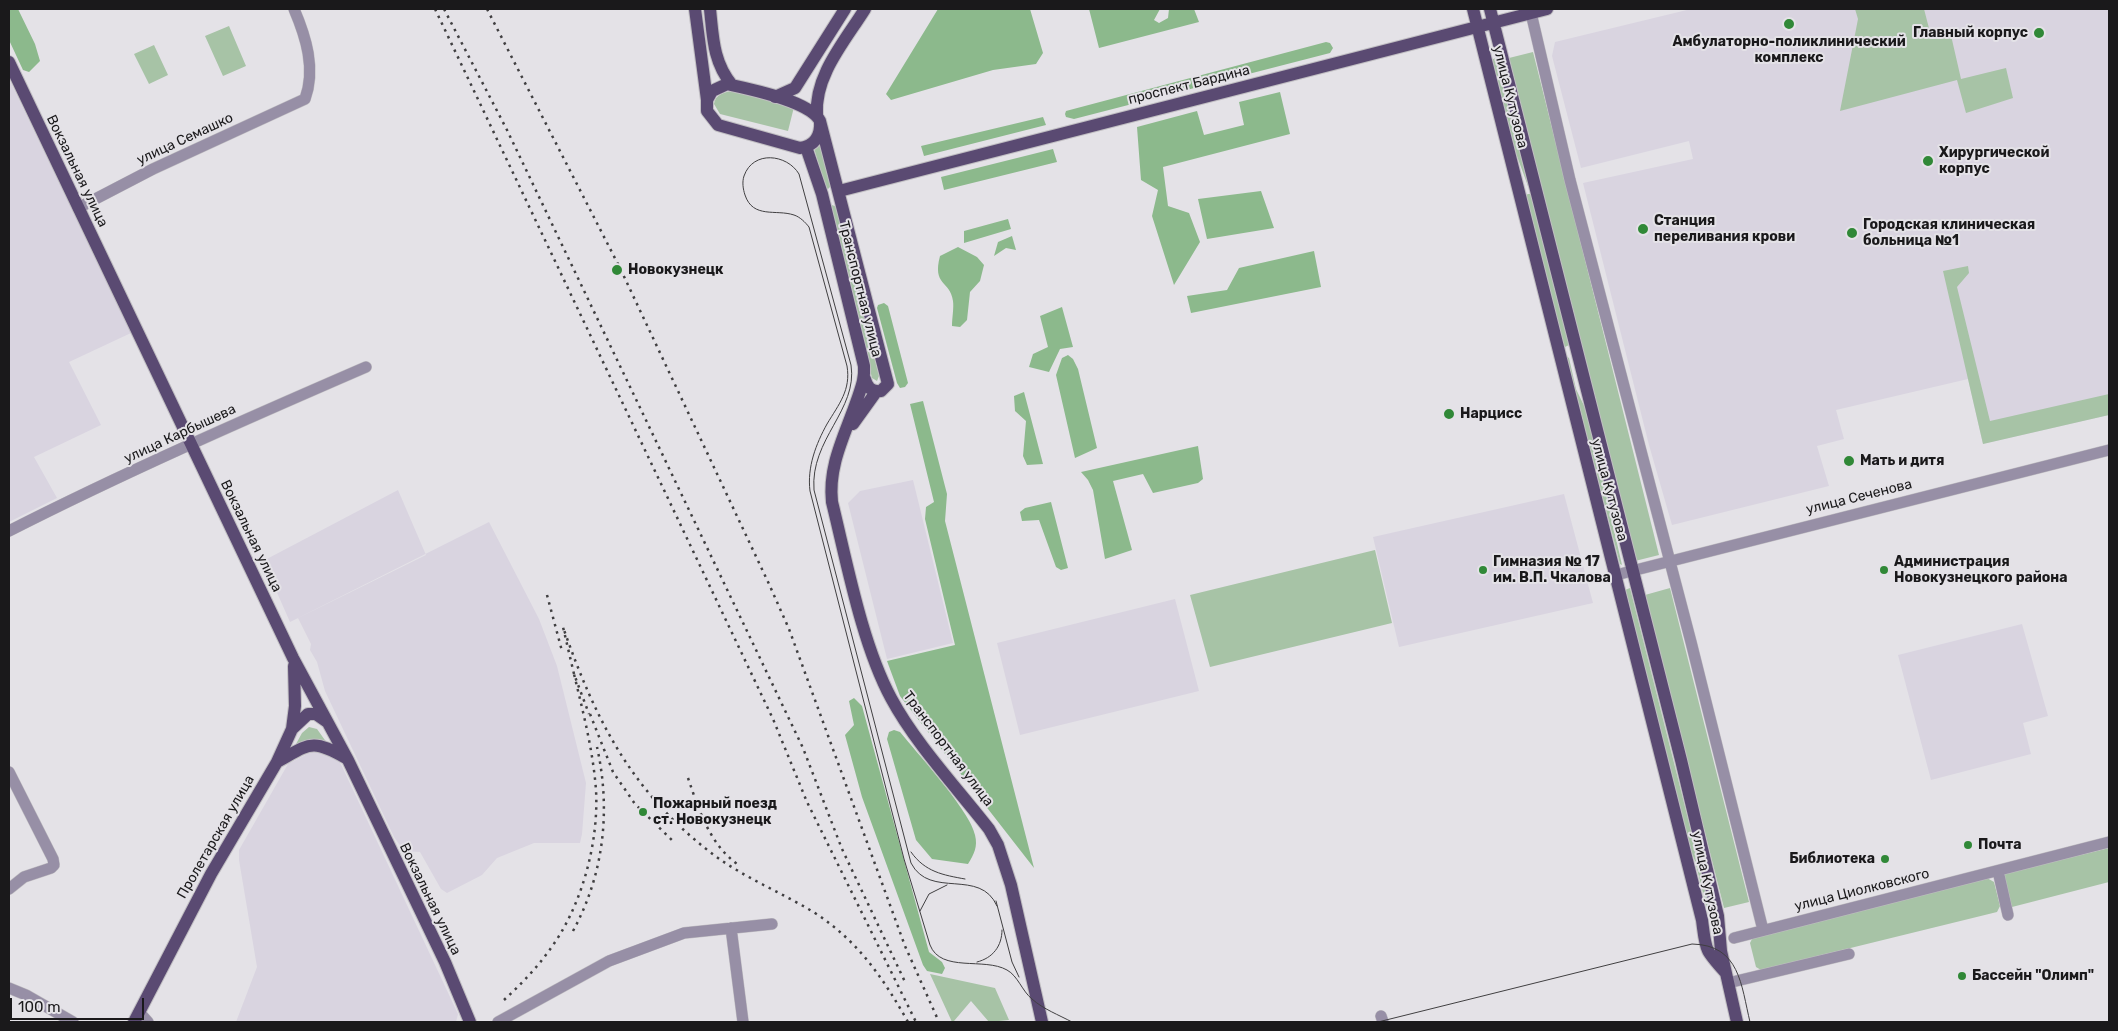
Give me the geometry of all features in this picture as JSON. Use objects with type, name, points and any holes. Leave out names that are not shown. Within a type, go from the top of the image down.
[{"type":"main road","points":[[695,9],[707,111],[718,125],[800,148],[806,147],[817,139],[821,131],[818,118],[818,90],[825,73],[865,9]]},
{"type":"main road","points":[[710,9],[716,58],[719,68],[732,85]]},
{"type":"main road","points":[[775,97],[795,88],[845,9]]},
{"type":"main road","name":"улица Кутузова","points":[[1473,9],[1702,920],[1707,953],[1726,978]]},
{"type":"main road","name":"улица Кутузова","points":[[1490,9],[1633,571],[1718,916],[1720,951],[1737,1022]]},
{"type":"main road","name":"проспект Бардина","points":[[822,194],[833,197],[839,191],[1547,9]]},
{"type":"main road","name":"Вокзальная улица","points":[[9,62],[293,658],[348,760],[444,962],[470,1022]]},
{"type":"main road","points":[[707,100],[712,91],[720,86],[732,85],[805,107],[818,118]]},
{"type":"main road","name":"Транспортная улица","points":[[818,118],[888,378],[839,447]]},
{"type":"main road","name":"Транспортная улица","points":[[806,147],[822,194],[864,366],[865,379],[832,466],[830,487],[832,502],[874,660],[898,711],[996,841],[1011,885],[1042,1022]]},
{"type":"main road","points":[[865,379],[870,389],[881,390]]},
{"type":"main road","name":"Пролетарская улица","points":[[140,1019],[211,874],[277,762],[292,729],[296,696],[293,658]]},
{"type":"main road","points":[[292,729],[308,714],[316,714],[326,721]]},
{"type":"main road","points":[[277,762],[303,748],[313,745],[324,745],[348,760]]},
{"type":"main road","points":[[1038,1009],[1051,1022]]},
{"type":"street","name":"улица Семашко","points":[[78,208],[153,169],[305,100],[309,74],[306,36],[294,9]]},
{"type":"street","points":[[1531,13],[1570,180],[1670,561],[1763,930]]},
{"type":"street","name":"улица Карбышева","points":[[9,531],[57,506],[366,367]]},
{"type":"street","name":"улица Сеченова","points":[[1616,575],[2109,450]]},
{"type":"street","points":[[9,772],[53,859],[54,865],[51,868],[24,877],[9,889]]},
{"type":"street","name":"улица Циолковского","points":[[1734,938],[2109,842]]},
{"type":"street","points":[[1998,871],[2008,915]]},
{"type":"street","points":[[498,1022],[609,961],[684,933],[772,924]]},
{"type":"street","points":[[731,928],[743,1022]]},
{"type":"street","points":[[1726,978],[1849,954]]},
{"type":"street","points":[[9,988],[26,995],[74,1022]]},
{"type":"shaded area","name":"Городская клиническая больница №1","points":[[1691,9],[2109,9],[2109,415],[1983,444],[1968,379],[1836,410],[1844,439],[1817,446],[1829,486],[1672,525],[1649,445],[1583,183],[1693,159],[1689,141],[1581,168],[1552,56],[1555,42]]},
{"type":"shaded area","points":[[9,79],[131,333],[69,362],[101,425],[34,457],[57,498],[9,522]]},
{"type":"shaded area","points":[[913,480],[953,643],[887,659],[848,503],[860,491]]},
{"type":"shaded area","points":[[398,490],[426,555],[290,622],[263,561]]},
{"type":"shaded area","name":"Гимназия № 17 им. В.П. Чкалова","points":[[1564,494],[1593,603],[1399,647],[1373,537]]},
{"type":"shaded area","points":[[489,522],[539,619],[557,666],[586,783],[582,834],[580,843],[534,843],[497,858],[482,875],[447,893],[441,889],[420,852],[404,851],[394,837],[325,691],[317,662],[310,650],[311,644],[298,618]]},
{"type":"shaded area","points":[[1175,599],[1199,691],[1020,735],[997,643]]},
{"type":"shaded area","points":[[2022,624],[2048,716],[2023,723],[2031,754],[1931,780],[1898,655]]},
{"type":"shaded area","points":[[317,749],[339,760],[458,1014],[456,1022],[236,1022],[257,967],[239,860],[239,850],[288,764]]},
{"type":"green space","points":[[9,9],[18,9],[35,44],[40,61],[29,72],[23,70],[9,40]]},
{"type":"green space","points":[[938,9],[1030,9],[1043,53],[1036,64],[993,70],[891,100],[886,94]]},
{"type":"green space","points":[[1089,9],[1160,9],[1154,20],[1159,23],[1168,18],[1169,9],[1194,9],[1199,22],[1099,48]]},
{"type":"green space","points":[[1855,9],[1924,9],[1931,36],[1950,31],[1961,79],[2006,68],[2013,98],[1966,113],[1957,80],[1840,111],[1858,19]]},
{"type":"green space","points":[[229,26],[246,66],[223,76],[205,36]]},
{"type":"green space","points":[[1326,42],[1330,43],[1333,48],[1330,53],[1074,119],[1066,117],[1065,114],[1066,111]]},
{"type":"green space","points":[[154,45],[168,75],[149,84],[134,54]]},
{"type":"green space","points":[[1533,52],[1659,555],[1635,561],[1509,58]]},
{"type":"green space","points":[[1496,58],[1528,186],[1511,140],[1490,60]]},
{"type":"green space","points":[[732,91],[794,107],[788,131],[720,114],[714,104],[716,98],[720,94]]},
{"type":"green space","points":[[1280,92],[1290,134],[1163,167],[1168,206],[1189,213],[1200,242],[1174,285],[1152,216],[1158,190],[1141,180],[1137,127],[1197,111],[1204,135],[1244,125],[1239,102]]},
{"type":"green space","points":[[1043,117],[1046,125],[924,156],[921,146]]},
{"type":"green space","points":[[820,144],[832,185],[828,189],[825,187],[814,148]]},
{"type":"green space","points":[[1053,149],[1057,162],[944,190],[941,177]]},
{"type":"green space","points":[[1261,191],[1274,228],[1207,239],[1198,199]]},
{"type":"green space","points":[[1531,194],[1569,345],[1563,348],[1526,195]]},
{"type":"green space","points":[[832,205],[837,207],[879,376],[877,381],[872,378],[830,209]]},
{"type":"green space","points":[[1008,219],[1011,229],[964,243],[964,231]]},
{"type":"green space","points":[[1012,236],[1016,250],[1006,248],[994,256],[998,242]]},
{"type":"green space","points":[[958,247],[977,257],[984,265],[980,281],[970,292],[967,320],[960,327],[952,326],[953,301],[949,289],[942,282],[938,273],[940,256]]},
{"type":"green space","points":[[1314,251],[1321,287],[1191,313],[1187,296],[1227,290],[1239,268]]},
{"type":"green space","points":[[1968,266],[1969,273],[1957,287],[1990,421],[2109,394],[2109,415],[1983,444],[1943,271]]},
{"type":"green space","points":[[884,303],[888,306],[908,383],[905,387],[900,388],[897,383],[877,308],[878,305]]},
{"type":"green space","points":[[1062,307],[1073,347],[1060,349],[1049,372],[1029,367],[1033,354],[1048,347],[1040,316]]},
{"type":"green space","points":[[1068,355],[1073,359],[1078,369],[1097,448],[1075,458],[1056,375],[1062,358]]},
{"type":"green space","points":[[1566,356],[1569,358],[1576,389],[1587,412],[1622,565],[1620,564]]},
{"type":"green space","points":[[1024,392],[1043,464],[1027,465],[1023,456],[1026,421],[1015,411],[1014,396]]},
{"type":"green space","points":[[923,401],[947,494],[945,521],[1034,868],[900,696],[887,661],[955,645],[925,519],[926,507],[934,502],[910,404]]},
{"type":"green space","points":[[1198,446],[1203,479],[1198,483],[1153,493],[1143,474],[1113,481],[1132,550],[1105,559],[1093,490],[1081,472]]},
{"type":"green space","points":[[1051,502],[1068,568],[1061,570],[1056,567],[1039,520],[1022,521],[1020,512],[1025,508]]},
{"type":"green space","points":[[1375,550],[1392,623],[1210,667],[1190,595]]},
{"type":"green space","points":[[1630,588],[1711,913],[1708,913],[1695,861],[1688,844],[1625,590]]},
{"type":"green space","points":[[1670,588],[1749,902],[1724,908],[1645,595]]},
{"type":"green space","points":[[854,698],[862,706],[929,952],[942,962],[945,968],[942,974],[927,971],[923,965],[862,797],[845,735],[854,725],[849,701]]},
{"type":"green space","points":[[309,727],[317,729],[327,743],[296,744],[302,733]]},
{"type":"green space","points":[[894,730],[900,732],[964,812],[975,835],[976,843],[974,854],[968,864],[932,859],[916,840],[887,739],[889,732]]},
{"type":"green space","points":[[2109,848],[2109,882],[2012,907],[2003,876],[2006,873]]},
{"type":"green space","points":[[1987,878],[1994,882],[2000,906],[1997,912],[1761,970],[1756,967],[1750,943],[1753,937]]},
{"type":"green space","points":[[930,974],[995,988],[1009,1020],[989,1022],[971,1001],[955,1022],[952,1022]]},
{"type":"tram line","points":[[997,906],[989,894],[979,888],[930,880],[919,874],[911,863],[814,490],[815,472],[819,455],[848,396],[851,381],[851,365],[799,174],[787,162],[779,159],[762,159],[748,168],[744,176],[745,195],[749,203],[759,210],[794,215],[809,227],[847,366],[846,390],[827,424],[813,456],[809,482],[810,491],[904,859],[930,945],[936,954],[943,959],[953,962],[998,966],[1007,970],[1036,1003],[1072,1022]]},
{"type":"tram line","points":[[911,852],[916,859],[928,868],[942,874],[965,879]]},
{"type":"tram line","points":[[920,911],[929,894],[947,885]]},
{"type":"tram line","points":[[996,901],[1012,962],[1019,977]]},
{"type":"tram line","points":[[977,962],[988,958],[996,950],[1002,936],[1002,930]]},
{"type":"tram line","points":[[1378,1022],[1692,944],[1708,946],[1720,951],[1729,959],[1740,981],[1750,1022]]},
{"type":"railway","points":[[435,9],[773,719],[807,802],[916,1022]]},
{"type":"railway","points":[[444,9],[507,130],[803,748],[842,849],[906,984]]},
{"type":"railway","points":[[487,9],[620,268],[769,584],[789,629],[905,946],[939,1022]]},
{"type":"railway","points":[[547,595],[562,651]]},
{"type":"railway","points":[[574,674],[563,627],[575,661],[603,723],[637,778],[658,804],[682,829],[722,861],[815,913],[845,936],[869,962],[889,990],[908,1022]]},
{"type":"railway","points":[[504,1000],[538,965],[560,935],[570,916],[586,875],[594,832],[596,790],[590,746],[574,674],[589,714]]},
{"type":"railway","points":[[590,714],[613,772],[635,804],[674,842]]},
{"type":"railway","points":[[573,931],[592,887],[602,841],[604,794],[597,747]]},
{"type":"railway","points":[[688,778],[701,814],[712,836],[727,856],[737,864]]},
{"type":"place","name":"Амбулаторно-поликлинический комплекс","points":[[1789,24]]},
{"type":"place","name":"Главный корпус","points":[[2039,33]]},
{"type":"place","name":"Хирургической корпус","points":[[1928,161]]},
{"type":"place","name":"Станция переливания крови","points":[[1643,229]]},
{"type":"place","name":"Городская клиническая больница №1","points":[[1852,233]]},
{"type":"place","name":"Новокузнецк","points":[[617,270]]},
{"type":"place","name":"Нарцисс","points":[[1449,414]]},
{"type":"place","name":"Мать и дитя","points":[[1849,461]]},
{"type":"place","name":"Гимназия № 17 им. В.П. Чкалова","points":[[1483,570]]},
{"type":"place","name":"Администрация Новокузнецкого района","points":[[1884,570]]},
{"type":"place","name":"Пожарный поезд ст. Новокузнецк","points":[[643,812]]},
{"type":"place","name":"Почта","points":[[1968,845]]},
{"type":"place","name":"Библиотека","points":[[1885,859]]},
{"type":"place","name":"Бассейн \"Олимп\"","points":[[1962,976]]}]
